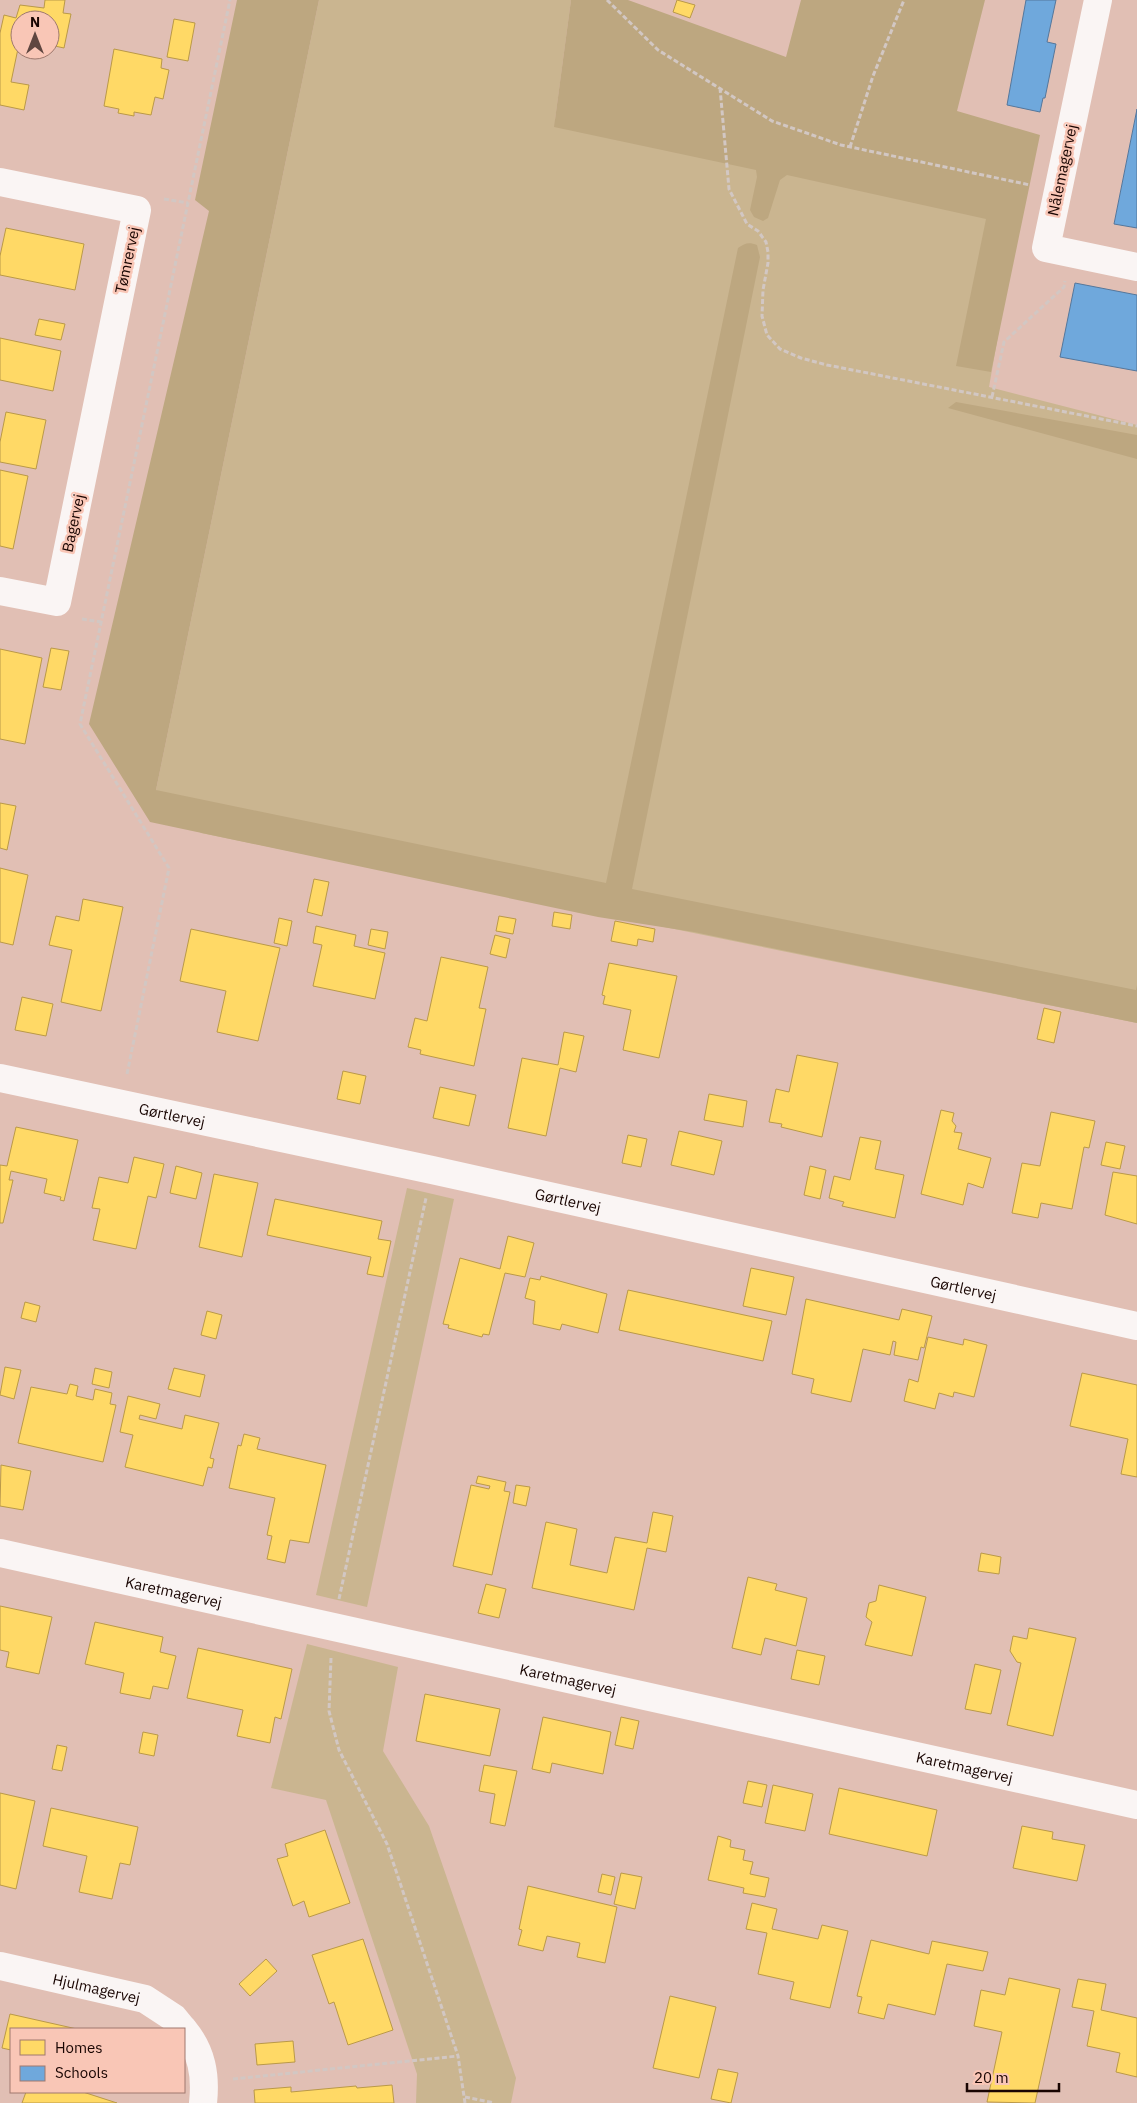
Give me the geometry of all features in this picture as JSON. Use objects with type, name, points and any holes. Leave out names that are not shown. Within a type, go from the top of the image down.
[{"type":"street","name":"Nålemagervej","points":[[1098,0],[1046,248],[1137,267]]},
{"type":"street","name":"Tømrervej","points":[[0,182],[137,210],[101,387]]},
{"type":"street","name":"Bagervej","points":[[0,590],[57,602],[101,387]]},
{"type":"street","name":"Gørtlervej","points":[[0,1078],[1137,1326]]},
{"type":"street","name":"Karetmagervej","points":[[0,1553],[1137,1805]]},
{"type":"street","name":"Hjulmagervej","points":[[0,1966],[145,1999],[174,2018],[182,2028]]},
{"type":"street","name":"Hjulmagervej","points":[[185,2032],[195,2044],[204,2092]]},
{"type":"path","points":[[121,1103],[169,868],[80,724],[230,0]]},
{"type":"path","points":[[607,0],[658,50],[772,121],[850,147],[1058,191]]},
{"type":"path","points":[[850,147],[873,76],[904,0]]},
{"type":"path","points":[[720,88],[729,189],[747,224],[758,231],[766,242],[768,263],[762,290],[762,316],[766,334],[780,349],[801,358],[837,367],[1137,426]]},
{"type":"path","points":[[992,397],[1004,342],[1064,286]]},
{"type":"path","points":[[79,618],[101,622]]},
{"type":"path","points":[[204,2092],[458,2056]]},
{"type":"path","points":[[465,2097],[494,2103]]},
{"type":"shaded area","points":[[237,0],[319,0],[156,790],[606,883],[738,248],[747,244],[754,244],[757,245],[760,257],[632,889],[1136,990],[1137,985],[1137,1023],[694,932],[598,917],[150,822],[89,724],[209,211],[195,200]]},
{"type":"shaded area","points":[[319,0],[571,0],[555,120],[1019,216],[989,387],[1137,425],[1137,1023],[201,833],[156,790]]},
{"type":"shaded area","points":[[571,0],[628,0],[786,57],[801,0],[985,0],[957,111],[1040,135],[991,372],[956,366],[986,219],[787,175],[780,180],[768,218],[763,221],[754,217],[750,210],[757,177],[756,170],[554,127]]},
{"type":"shaded area","points":[[956,402],[1137,435],[1137,459],[948,408]]},
{"type":"shaded area","points":[[407,1188],[454,1199],[367,1607],[316,1595]]},
{"type":"shaded area","points":[[307,1644],[398,1667],[383,1751],[429,1826],[516,2078],[511,2103],[416,2103],[417,2074],[326,1800],[271,1788]]},
{"type":"building: Homes","points":[[45,0],[65,0],[63,13],[71,14],[64,48],[60,47],[60,10],[18,10],[20,5],[44,8]]},
{"type":"building: Homes","points":[[677,0],[695,5],[690,18],[673,12]]},
{"type":"building: Homes","points":[[4,15],[10,16],[10,60],[16,60],[11,82],[29,85],[24,110],[0,105],[0,33]]},
{"type":"building: Homes","points":[[174,19],[195,23],[188,61],[167,57]]},
{"type":"building: Homes","points":[[114,49],[162,59],[161,68],[169,70],[163,99],[155,97],[151,115],[134,112],[134,116],[118,113],[119,109],[104,106]]},
{"type":"building: Homes","points":[[6,228],[84,244],[75,290],[0,275],[0,256]]},
{"type":"building: Homes","points":[[39,319],[65,324],[61,340],[35,335]]},
{"type":"building: Homes","points":[[0,338],[61,351],[53,391],[0,380]]},
{"type":"building: Homes","points":[[6,412],[46,420],[36,469],[0,462],[0,442]]},
{"type":"building: Homes","points":[[0,470],[28,476],[13,549],[0,546]]},
{"type":"building: Homes","points":[[51,648],[69,651],[61,690],[43,687]]},
{"type":"building: Homes","points":[[0,649],[42,658],[25,744],[0,739]]},
{"type":"building: Homes","points":[[0,803],[16,806],[7,850],[0,848]]},
{"type":"building: Homes","points":[[0,868],[28,875],[13,945],[0,942]]},
{"type":"building: Homes","points":[[314,879],[329,882],[322,916],[307,912]]},
{"type":"building: Homes","points":[[83,899],[123,907],[101,1011],[61,1002],[72,950],[49,945],[56,916],[79,921]]},
{"type":"building: Homes","points":[[554,912],[572,915],[570,929],[552,926]]},
{"type":"building: Homes","points":[[499,916],[516,919],[513,934],[496,931]]},
{"type":"building: Homes","points":[[279,918],[292,921],[287,946],[274,943]]},
{"type":"building: Homes","points":[[615,921],[655,929],[653,942],[638,939],[637,946],[611,941]]},
{"type":"building: Homes","points":[[316,926],[356,935],[354,946],[385,953],[375,999],[313,986],[322,945],[313,943]]},
{"type":"building: Homes","points":[[191,929],[280,948],[258,1041],[217,1032],[226,991],[180,981]]},
{"type":"building: Homes","points":[[371,929],[388,932],[385,949],[368,945]]},
{"type":"building: Homes","points":[[495,935],[510,939],[506,958],[490,954]]},
{"type":"building: Homes","points":[[441,957],[488,967],[479,1008],[486,1009],[474,1066],[420,1054],[421,1050],[408,1047],[415,1018],[427,1021]]},
{"type":"building: Homes","points":[[609,963],[677,976],[659,1058],[623,1050],[631,1010],[603,1004],[605,996],[602,995]]},
{"type":"building: Homes","points":[[22,997],[53,1004],[46,1036],[15,1030]]},
{"type":"building: Homes","points":[[1044,1008],[1061,1012],[1054,1043],[1037,1039]]},
{"type":"building: Homes","points":[[564,1032],[584,1036],[576,1072],[560,1068],[546,1136],[508,1128],[522,1058],[558,1065]]},
{"type":"building: Homes","points":[[797,1055],[838,1063],[822,1137],[781,1127],[782,1124],[769,1122],[776,1089],[789,1092]]},
{"type":"building: Homes","points":[[343,1071],[366,1076],[360,1104],[337,1099]]},
{"type":"building: Homes","points":[[440,1087],[476,1095],[469,1126],[433,1118]]},
{"type":"building: Homes","points":[[709,1094],[747,1101],[743,1127],[704,1120]]},
{"type":"building: Homes","points":[[941,1110],[954,1113],[952,1121],[956,1126],[954,1132],[962,1133],[958,1149],[991,1158],[983,1188],[968,1183],[963,1205],[921,1194]]},
{"type":"building: Homes","points":[[1051,1112],[1095,1121],[1089,1148],[1084,1147],[1072,1209],[1041,1203],[1038,1218],[1012,1213],[1022,1163],[1040,1166]]},
{"type":"building: Homes","points":[[16,1127],[78,1140],[64,1201],[60,1200],[61,1197],[44,1193],[47,1179],[11,1171],[9,1180],[13,1180],[3,1223],[0,1223],[0,1165],[7,1166]]},
{"type":"building: Homes","points":[[679,1131],[722,1141],[714,1175],[671,1165]]},
{"type":"building: Homes","points":[[628,1135],[647,1139],[641,1167],[622,1163]]},
{"type":"building: Homes","points":[[860,1137],[881,1141],[875,1169],[904,1175],[895,1218],[842,1206],[844,1202],[829,1198],[834,1176],[850,1180]]},
{"type":"building: Homes","points":[[1106,1142],[1125,1146],[1120,1169],[1101,1165]]},
{"type":"building: Homes","points":[[134,1157],[164,1164],[156,1198],[148,1196],[136,1249],[93,1240],[100,1209],[92,1208],[99,1177],[128,1183]]},
{"type":"building: Homes","points":[[176,1166],[202,1173],[196,1199],[170,1193]]},
{"type":"building: Homes","points":[[810,1166],[826,1170],[820,1199],[804,1195]]},
{"type":"building: Homes","points":[[1113,1172],[1137,1176],[1137,1224],[1105,1215]]},
{"type":"building: Homes","points":[[214,1174],[258,1183],[242,1257],[199,1247]]},
{"type":"building: Homes","points":[[275,1199],[382,1221],[378,1239],[391,1241],[383,1277],[367,1274],[371,1257],[267,1235]]},
{"type":"building: Homes","points":[[508,1236],[534,1243],[525,1277],[505,1273],[489,1335],[483,1334],[482,1337],[448,1328],[449,1325],[443,1324],[460,1258],[500,1269]]},
{"type":"building: Homes","points":[[751,1268],[794,1277],[786,1315],[743,1306]]},
{"type":"building: Homes","points":[[541,1276],[607,1294],[598,1333],[562,1324],[560,1330],[533,1324],[535,1301],[525,1298],[530,1278],[540,1280]]},
{"type":"building: Homes","points":[[628,1290],[772,1321],[763,1361],[619,1330]]},
{"type":"building: Homes","points":[[806,1299],[899,1320],[902,1309],[932,1316],[924,1348],[921,1347],[918,1360],[894,1355],[896,1342],[893,1341],[890,1355],[863,1349],[851,1402],[811,1393],[814,1379],[792,1374]]},
{"type":"building: Homes","points":[[25,1302],[40,1306],[36,1322],[21,1318]]},
{"type":"building: Homes","points":[[207,1311],[222,1315],[216,1339],[201,1335]]},
{"type":"building: Homes","points":[[928,1337],[963,1345],[964,1339],[987,1345],[974,1397],[954,1392],[953,1397],[939,1393],[935,1409],[904,1401],[909,1379],[918,1382]]},
{"type":"building: Homes","points":[[5,1367],[21,1370],[14,1399],[0,1395]]},
{"type":"building: Homes","points":[[95,1368],[112,1372],[109,1388],[92,1384]]},
{"type":"building: Homes","points":[[174,1368],[205,1375],[200,1397],[168,1389]]},
{"type":"building: Homes","points":[[1082,1373],[1137,1385],[1137,1477],[1121,1474],[1128,1439],[1070,1426]]},
{"type":"building: Homes","points":[[70,1384],[78,1386],[76,1396],[93,1400],[95,1389],[112,1393],[110,1404],[116,1405],[103,1462],[18,1443],[31,1387],[67,1394]]},
{"type":"building: Homes","points":[[128,1396],[160,1404],[156,1419],[140,1415],[139,1419],[182,1429],[185,1415],[219,1423],[210,1458],[214,1459],[212,1468],[208,1467],[203,1486],[125,1467],[133,1435],[120,1432]]},
{"type":"building: Homes","points":[[244,1434],[260,1438],[257,1449],[326,1465],[309,1543],[290,1540],[285,1563],[267,1559],[272,1536],[267,1535],[275,1498],[229,1488],[238,1445],[241,1446]]},
{"type":"building: Homes","points":[[1,1465],[31,1471],[23,1510],[0,1506]]},
{"type":"building: Homes","points":[[478,1476],[506,1482],[504,1491],[510,1492],[492,1575],[453,1566],[471,1485],[489,1489],[490,1486],[476,1483]]},
{"type":"building: Homes","points":[[516,1485],[530,1487],[526,1506],[513,1503]]},
{"type":"building: Homes","points":[[653,1512],[673,1516],[666,1552],[647,1548],[634,1610],[532,1588],[546,1522],[577,1529],[570,1565],[607,1573],[615,1537],[647,1543]]},
{"type":"building: Homes","points":[[981,1553],[1001,1557],[999,1574],[978,1571]]},
{"type":"building: Homes","points":[[748,1577],[777,1584],[775,1590],[807,1598],[796,1646],[765,1638],[761,1655],[732,1648]]},
{"type":"building: Homes","points":[[486,1584],[506,1589],[499,1618],[478,1613]]},
{"type":"building: Homes","points":[[879,1585],[926,1597],[912,1656],[865,1645],[872,1622],[866,1617],[869,1603],[876,1601]]},
{"type":"building: Homes","points":[[0,1606],[52,1617],[39,1674],[6,1667],[9,1652],[0,1650]]},
{"type":"building: Homes","points":[[95,1622],[163,1637],[160,1652],[176,1656],[168,1689],[153,1686],[150,1699],[120,1693],[124,1673],[85,1664]]},
{"type":"building: Homes","points":[[1029,1628],[1076,1638],[1053,1736],[1007,1725],[1021,1663],[1017,1662],[1010,1651],[1013,1636],[1027,1639]]},
{"type":"building: Homes","points":[[198,1648],[292,1669],[281,1719],[275,1717],[270,1743],[237,1736],[243,1710],[187,1698]]},
{"type":"building: Homes","points":[[797,1650],[825,1656],[819,1685],[791,1679]]},
{"type":"building: Homes","points":[[975,1664],[1001,1670],[991,1714],[965,1709]]},
{"type":"building: Homes","points":[[425,1694],[500,1709],[490,1756],[416,1741]]},
{"type":"building: Homes","points":[[543,1717],[611,1732],[603,1774],[552,1763],[550,1773],[532,1769]]},
{"type":"building: Homes","points":[[621,1717],[639,1721],[633,1749],[615,1745]]},
{"type":"building: Homes","points":[[143,1732],[158,1735],[154,1756],[139,1753]]},
{"type":"building: Homes","points":[[57,1745],[67,1747],[62,1771],[52,1769]]},
{"type":"building: Homes","points":[[484,1765],[517,1771],[505,1826],[490,1823],[495,1794],[479,1791]]},
{"type":"building: Homes","points":[[748,1781],[767,1785],[762,1807],[743,1803]]},
{"type":"building: Homes","points":[[773,1785],[813,1794],[805,1831],[765,1823]]},
{"type":"building: Homes","points":[[839,1788],[937,1810],[927,1856],[829,1834]]},
{"type":"building: Homes","points":[[0,1793],[35,1801],[16,1889],[0,1885]]},
{"type":"building: Homes","points":[[51,1808],[138,1827],[130,1865],[120,1863],[112,1899],[79,1892],[87,1856],[43,1846]]},
{"type":"building: Homes","points":[[1022,1826],[1053,1832],[1052,1839],[1085,1845],[1077,1881],[1013,1868]]},
{"type":"building: Homes","points":[[325,1830],[350,1903],[309,1917],[304,1901],[293,1906],[277,1859],[288,1856],[285,1844]]},
{"type":"building: Homes","points":[[718,1836],[731,1840],[730,1847],[745,1850],[743,1860],[753,1862],[750,1874],[769,1878],[765,1897],[743,1893],[744,1888],[708,1880]]},
{"type":"building: Homes","points":[[621,1873],[642,1877],[635,1909],[614,1904]]},
{"type":"building: Homes","points":[[602,1874],[615,1877],[611,1895],[598,1892]]},
{"type":"building: Homes","points":[[528,1886],[617,1907],[605,1963],[577,1957],[580,1943],[547,1936],[543,1951],[518,1945],[522,1930],[519,1929]]},
{"type":"building: Homes","points":[[752,1903],[777,1909],[772,1929],[818,1939],[822,1925],[848,1931],[830,2008],[790,1999],[794,1982],[758,1974],[767,1933],[746,1929]]},
{"type":"building: Homes","points":[[363,1939],[393,2030],[348,2045],[334,2002],[329,2004],[312,1955]]},
{"type":"building: Homes","points":[[871,1940],[929,1954],[932,1941],[988,1952],[983,1971],[947,1964],[935,2015],[888,2004],[884,2019],[858,2013],[862,1997],[857,1996]]},
{"type":"building: Homes","points":[[266,1959],[277,1971],[250,1996],[239,1984]]},
{"type":"building: Homes","points":[[1009,1978],[1060,1989],[1035,2103],[987,2102],[1002,2032],[974,2026],[981,1990],[1005,1995]]},
{"type":"building: Homes","points":[[1078,1979],[1106,1984],[1101,2010],[1137,2018],[1137,2077],[1116,2072],[1120,2053],[1087,2046],[1094,2011],[1072,2007]]},
{"type":"building: Homes","points":[[670,1996],[716,2007],[699,2078],[653,2068]]},
{"type":"building: Homes","points":[[10,2014],[73,2028],[10,2028],[10,2050],[2,2048]]},
{"type":"building: Homes","points":[[293,2041],[295,2062],[257,2065],[255,2044]]},
{"type":"building: Homes","points":[[718,2069],[738,2073],[731,2103],[711,2099]]},
{"type":"building: Homes","points":[[392,2085],[394,2103],[255,2103],[254,2090],[291,2087],[291,2092]]},
{"type":"building: Homes","points":[[26,2093],[86,2093],[117,2103],[22,2103]]},
{"type":"building: Schools","points":[[1026,0],[1056,0],[1047,42],[1056,44],[1045,98],[1043,98],[1040,112],[1007,105]]},
{"type":"building: Schools","points":[[1137,109],[1137,228],[1114,224]]},
{"type":"building: Schools","points":[[1075,283],[1137,295],[1137,371],[1060,357]]}]
